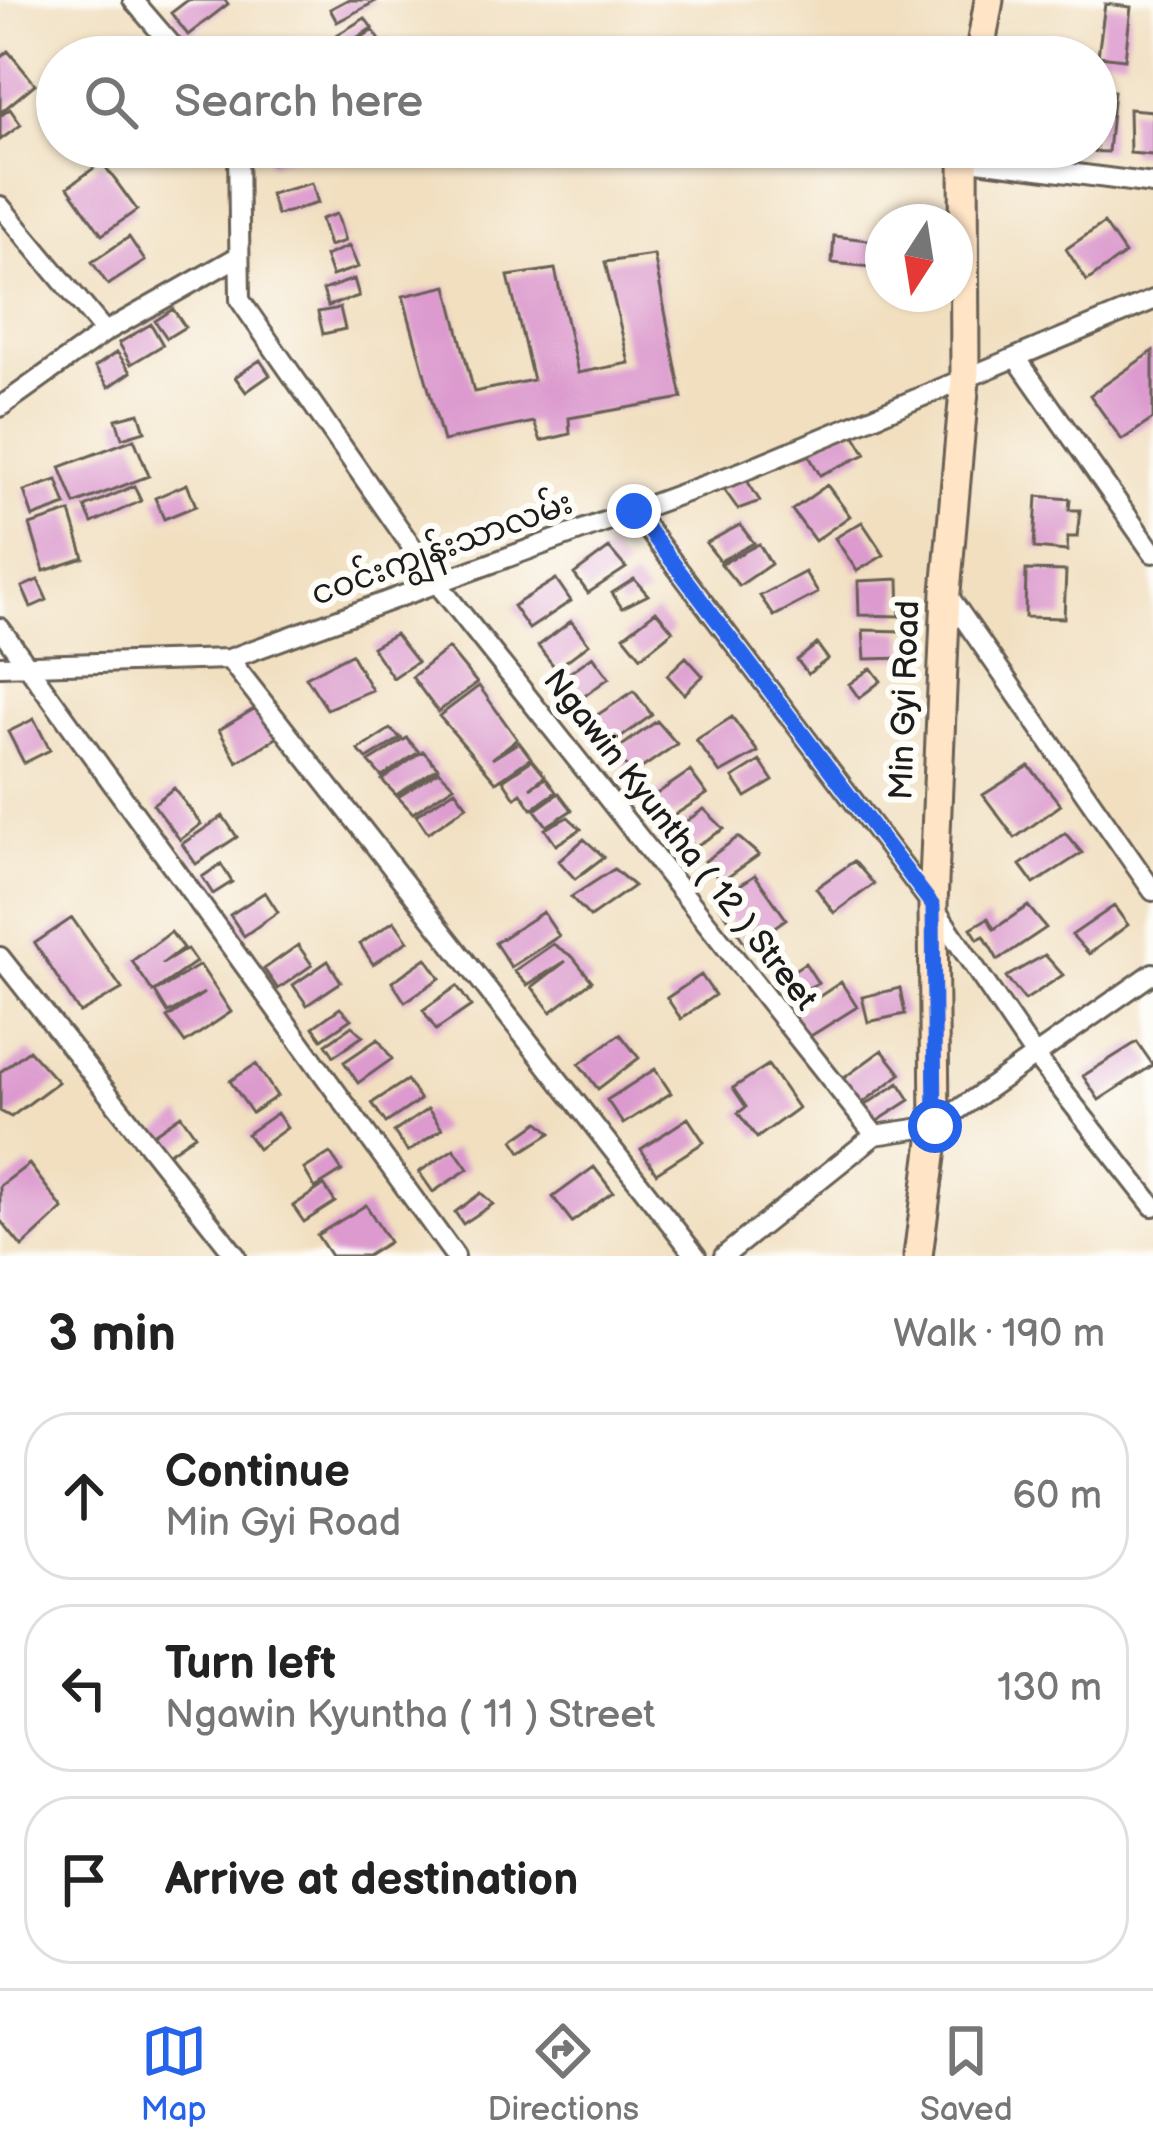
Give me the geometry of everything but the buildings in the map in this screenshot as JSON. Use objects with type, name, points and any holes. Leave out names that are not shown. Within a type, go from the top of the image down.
[{"type":"main road","points":[[983,36],[989,0]]},
{"type":"main road","name":"Min Gyi Road","points":[[919,1256],[935,1126],[933,906],[946,592],[965,380],[963,168]]},
{"type":"street","points":[[133,0],[164,36]]},
{"type":"street","name":"Ngawin Kyuntha ( 12 ) Street","points":[[238,168],[240,300],[437,583],[875,1135]]},
{"type":"street","points":[[1055,168],[1153,184]]},
{"type":"street","points":[[0,206],[105,332]]},
{"type":"street","points":[[0,407],[105,332],[238,256]]},
{"type":"street","name":"ငဝင်းကျွန်းသာလမ်း","points":[[0,667],[229,659],[634,511],[1153,300]]},
{"type":"street","points":[[1017,359],[1153,553]]},
{"type":"street","points":[[634,511],[933,906],[1035,1056],[1153,1206]]},
{"type":"street","points":[[946,592],[1153,891]]},
{"type":"street","points":[[0,628],[23,666],[455,1256]]},
{"type":"street","points":[[229,659],[696,1256]]},
{"type":"street","points":[[0,957],[236,1256]]},
{"type":"street","points":[[724,1256],[875,1135],[935,1126],[1153,973]]},
{"type":"route","points":[[634,511],[933,906],[935,1126]]}]
